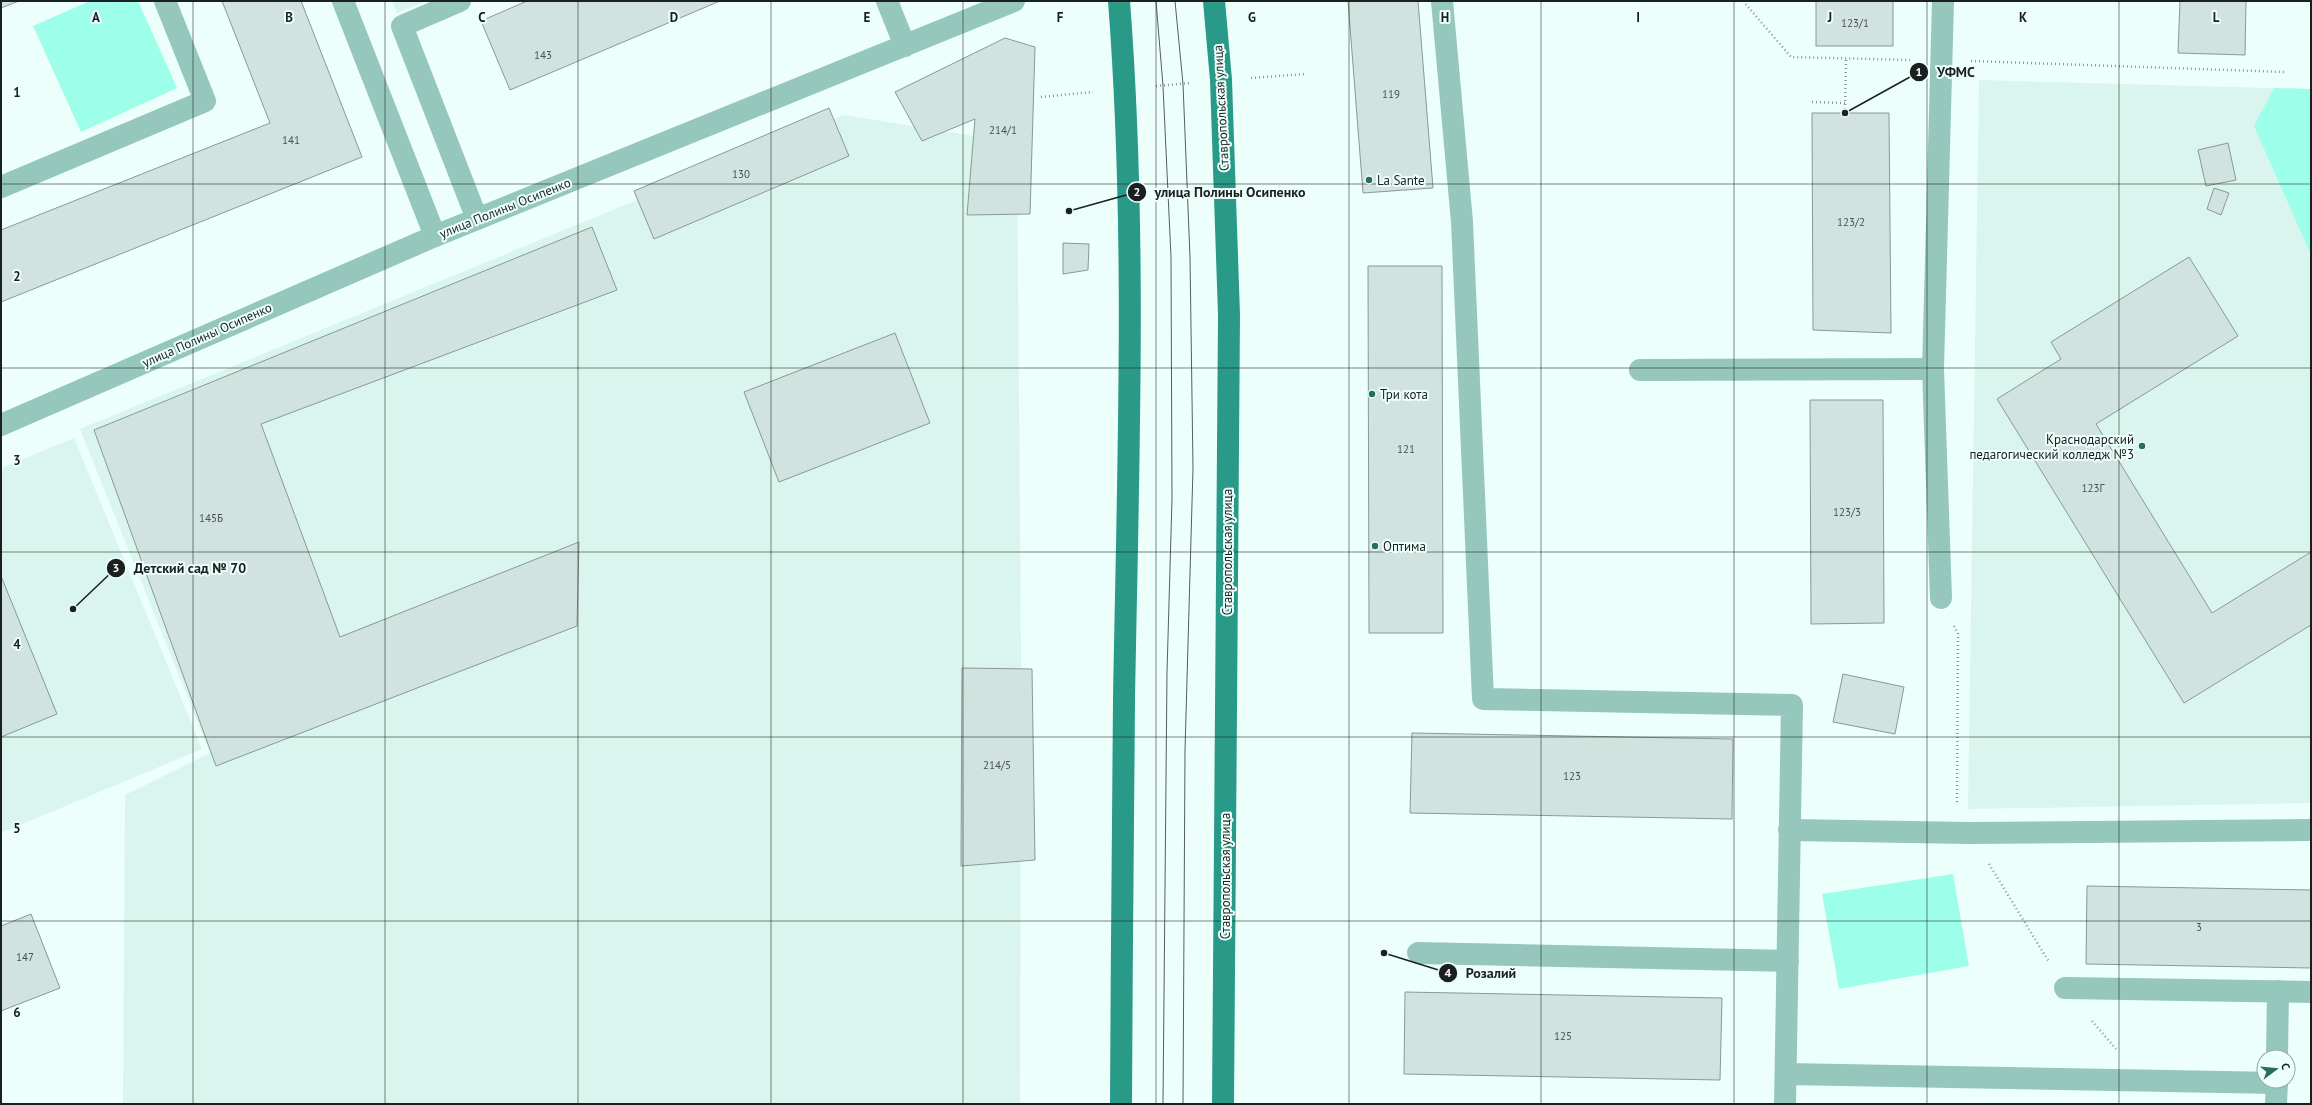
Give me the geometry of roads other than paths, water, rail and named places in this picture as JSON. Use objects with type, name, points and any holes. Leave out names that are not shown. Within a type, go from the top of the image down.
[{"type":"main road","points":[[1119,1],[1126,89],[1131,373],[1124,701],[1121,1104]]},
{"type":"main road","name":"Ставропольская улица","points":[[1214,1],[1221,80],[1229,315],[1223,1104]]},
{"type":"street","points":[[1,186],[205,101],[164,1]]},
{"type":"street","points":[[343,1],[435,236]]},
{"type":"street","points":[[460,1],[402,26],[477,219]]},
{"type":"street","points":[[887,1],[905,46]]},
{"type":"street","name":"улица Полины Осипенко","points":[[3,419],[435,236],[1014,1]]},
{"type":"street","points":[[1442,1],[1462,222],[1483,699],[1792,705],[1786,1104]]},
{"type":"street","points":[[1941,598],[1933,369],[1943,1]]},
{"type":"street","points":[[1640,370],[1933,369]]},
{"type":"street","points":[[1789,830],[1977,833],[2311,830]]},
{"type":"street","points":[[1418,953],[1788,961]]},
{"type":"street","points":[[2065,988],[2311,992]]},
{"type":"street","points":[[2277,1049],[2278,991]]},
{"type":"street","points":[[1786,1074],[2256,1088]]},
{"type":"tram line","points":[[1156,1],[1163,86],[1171,257],[1172,499],[1167,672],[1163,1104]]},
{"type":"tram line","points":[[1175,1],[1183,84],[1190,257],[1193,468],[1185,750],[1183,1104]]},
{"type":"place","name":"УФМС","points":[[1845,113]]},
{"type":"place","name":"La Sante","points":[[1369,180]]},
{"type":"place","name":"улица Полины Осипенко","points":[[1069,211]]},
{"type":"place","name":"Три кота","points":[[1372,394]]},
{"type":"place","name":"Краснодарский педагогический колледж №3","points":[[2142,446]]},
{"type":"place","name":"Оптима","points":[[1375,546]]},
{"type":"place","name":"Детский сад № 70","points":[[73,609]]},
{"type":"place","name":"Розалий","points":[[1384,953]]}]
